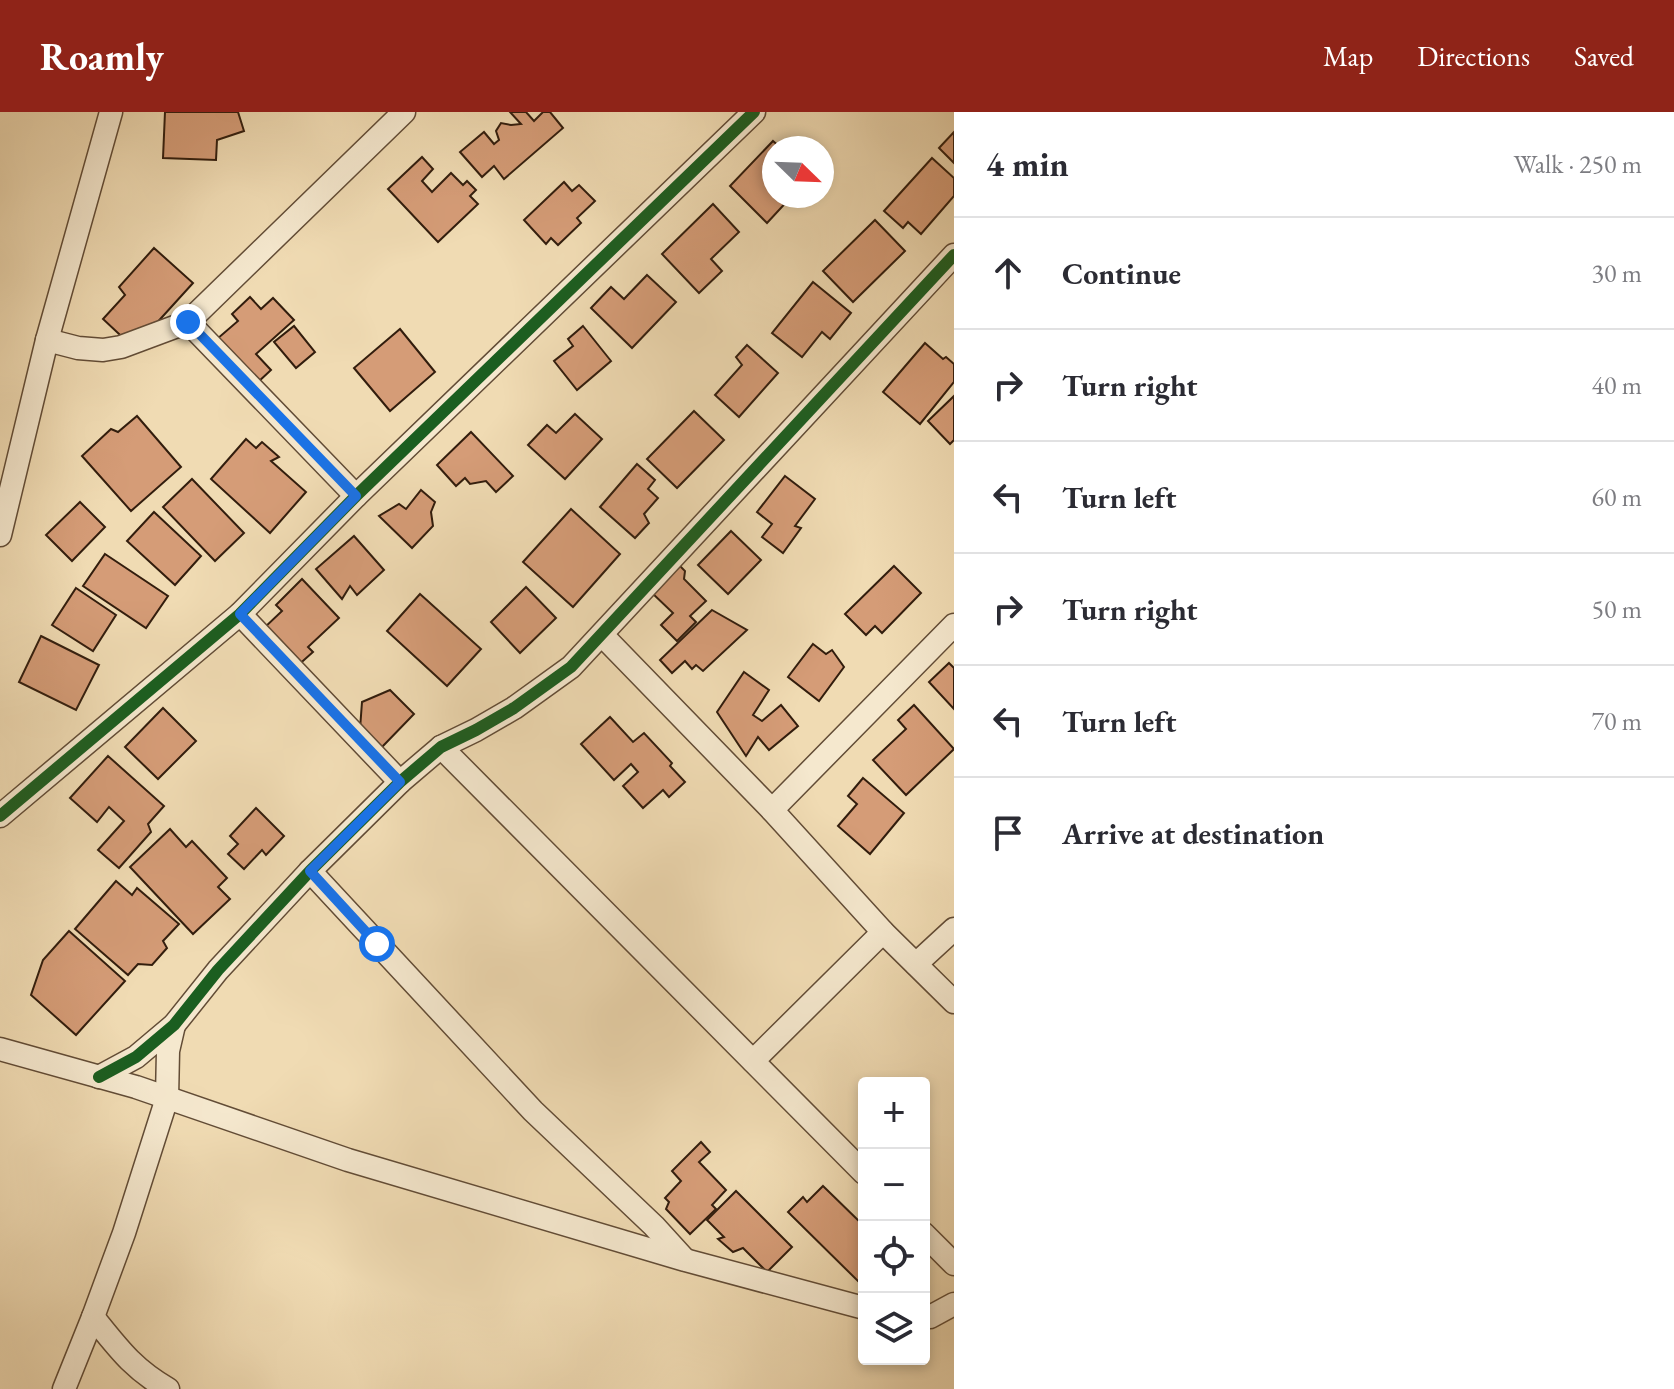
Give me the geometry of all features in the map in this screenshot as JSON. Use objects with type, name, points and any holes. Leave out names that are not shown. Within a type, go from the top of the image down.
[{"type":"street","points":[[0,535],[47,340],[111,112]]},
{"type":"street","points":[[47,340],[78,348],[103,350],[121,347],[188,322],[404,112]]},
{"type":"street","points":[[0,816],[240,614],[356,496],[754,112]]},
{"type":"street","points":[[99,1077],[136,1057],[174,1025],[218,970],[310,871],[400,782],[441,747],[514,708],[571,667],[954,255]]},
{"type":"street","points":[[188,322],[356,496]]},
{"type":"street","points":[[240,614],[400,782]]},
{"type":"street","points":[[772,810],[954,625]]},
{"type":"street","points":[[602,635],[772,810],[883,932],[954,1002]]},
{"type":"street","points":[[441,747],[858,1167]]},
{"type":"street","points":[[310,871],[533,1111],[654,1226],[685,1260]]},
{"type":"street","points":[[916,964],[954,929]]},
{"type":"street","points":[[753,1061],[883,932]]},
{"type":"street","points":[[64,1389],[124,1233],[167,1098],[168,1051],[174,1025]]},
{"type":"street","points":[[0,1049],[136,1087],[348,1160],[685,1260],[858,1306]]},
{"type":"street","points":[[930,1240],[954,1264]]},
{"type":"street","points":[[930,1317],[954,1304]]},
{"type":"street","points":[[93,1317],[127,1361],[168,1389]]},
{"type":"building","points":[[165,112],[238,112],[244,131],[217,140],[216,160],[163,158]]},
{"type":"building","points":[[510,112],[526,112],[534,121],[543,112],[550,112],[563,128],[504,179],[494,166],[482,177],[460,152],[484,132],[494,144],[499,140],[496,131],[501,123],[521,124]]},
{"type":"building","points":[[954,132],[954,163],[939,148]]},
{"type":"building","points":[[762,153],[762,208],[781,208],[767,223],[730,186]]},
{"type":"building","points":[[422,157],[433,169],[422,181],[432,192],[451,173],[463,185],[467,181],[476,190],[470,196],[478,204],[438,242],[388,189]]},
{"type":"building","points":[[932,158],[954,178],[954,196],[921,234],[908,222],[903,228],[884,211]]},
{"type":"building","points":[[564,182],[572,191],[579,185],[595,201],[577,218],[581,223],[558,245],[551,238],[546,244],[524,220]]},
{"type":"building","points":[[713,204],[739,232],[711,259],[722,271],[699,293],[662,254]]},
{"type":"building","points":[[875,220],[905,251],[853,302],[823,271]]},
{"type":"building","points":[[154,248],[193,283],[134,348],[103,319],[125,295],[119,287]]},
{"type":"building","points":[[647,275],[676,302],[632,348],[591,308],[611,287],[624,299]]},
{"type":"building","points":[[813,282],[851,313],[830,339],[822,332],[802,357],[772,333]]},
{"type":"building","points":[[250,297],[261,309],[273,298],[294,320],[256,354],[271,370],[257,383],[217,339],[238,321],[232,314]]},
{"type":"building","points":[[294,326],[315,352],[296,368],[274,342]]},
{"type":"building","points":[[583,326],[611,361],[577,390],[554,361],[573,346],[568,339]]},
{"type":"building","points":[[400,329],[435,372],[390,411],[354,368]]},
{"type":"building","points":[[925,343],[943,359],[946,357],[954,364],[954,382],[920,424],[883,392]]},
{"type":"building","points":[[747,345],[778,373],[739,417],[715,395],[742,365],[736,357]]},
{"type":"building","points":[[954,396],[954,440],[950,444],[928,421]]},
{"type":"building","points":[[694,411],[724,440],[677,488],[647,459]]},
{"type":"building","points":[[575,414],[602,439],[565,479],[528,445],[547,425],[556,433]]},
{"type":"building","points":[[137,416],[181,467],[131,511],[82,456],[111,429],[118,432]]},
{"type":"building","points":[[471,432],[513,476],[496,492],[486,481],[470,484],[465,478],[456,486],[437,465]]},
{"type":"building","points":[[246,439],[256,448],[262,442],[279,457],[271,461],[306,492],[270,533],[211,479]]},
{"type":"building","points":[[637,464],[655,480],[648,489],[658,498],[644,514],[649,523],[635,538],[600,507]]},
{"type":"building","points":[[785,476],[815,499],[795,526],[801,528],[783,553],[762,537],[772,524],[757,512]]},
{"type":"building","points":[[192,479],[244,533],[215,561],[163,507]]},
{"type":"building","points":[[421,490],[435,502],[431,512],[433,526],[412,548],[379,516],[399,504],[406,509]]},
{"type":"building","points":[[80,502],[105,527],[72,561],[46,535]]},
{"type":"building","points":[[571,509],[620,554],[573,607],[523,562]]},
{"type":"building","points":[[154,512],[201,556],[175,585],[127,541]]},
{"type":"building","points":[[731,531],[761,560],[728,594],[698,565]]},
{"type":"building","points":[[354,536],[384,570],[357,595],[350,586],[342,599],[316,569]]},
{"type":"building","points":[[105,554],[168,596],[146,628],[83,586]]},
{"type":"building","points":[[678,564],[685,571],[684,579],[706,601],[690,616],[696,622],[677,641],[661,625],[673,613],[651,592]]},
{"type":"building","points":[[894,566],[921,593],[882,633],[875,626],[866,635],[845,614]]},
{"type":"building","points":[[302,579],[339,618],[308,647],[313,652],[295,668],[264,628],[282,611],[276,605]]},
{"type":"building","points":[[526,587],[556,618],[520,653],[491,622]]},
{"type":"building","points":[[76,588],[116,615],[93,651],[52,625]]},
{"type":"building","points":[[420,594],[481,649],[447,686],[387,631]]},
{"type":"building","points":[[712,610],[747,630],[703,671],[696,665],[692,669],[685,661],[672,673],[660,660]]},
{"type":"building","points":[[41,636],[99,665],[76,710],[19,682]]},
{"type":"building","points":[[813,644],[826,654],[832,650],[844,667],[819,701],[788,677]]},
{"type":"building","points":[[949,663],[954,668],[954,709],[929,682]]},
{"type":"building","points":[[744,672],[769,690],[753,715],[762,721],[781,705],[798,726],[769,750],[758,737],[746,756],[717,712]]},
{"type":"building","points":[[390,690],[414,714],[381,748],[360,729],[362,702]]},
{"type":"building","points":[[914,705],[954,749],[906,795],[873,760],[906,729],[898,720]]},
{"type":"building","points":[[163,708],[196,741],[158,779],[125,747]]},
{"type":"building","points":[[610,717],[633,742],[644,733],[672,763],[670,766],[685,782],[669,797],[663,790],[643,808],[623,786],[638,772],[631,764],[614,780],[581,744]]},
{"type":"building","points":[[108,756],[164,806],[148,824],[151,832],[119,868],[98,850],[124,821],[109,807],[97,822],[70,798]]},
{"type":"building","points":[[863,778],[904,813],[870,854],[838,826],[857,804],[848,796]]},
{"type":"building","points":[[256,808],[284,836],[266,855],[262,850],[244,869],[228,854],[238,844],[230,836]]},
{"type":"building","points":[[170,829],[186,847],[192,841],[227,878],[218,887],[230,899],[193,934],[130,867]]},
{"type":"building","points":[[116,881],[132,895],[137,888],[179,924],[163,941],[167,948],[152,965],[138,964],[128,975],[75,929]]},
{"type":"building","points":[[69,931],[125,981],[76,1035],[31,995],[43,960]]},
{"type":"building","points":[[701,1142],[710,1152],[699,1162],[726,1190],[712,1205],[716,1209],[690,1234],[666,1209],[669,1202],[665,1198],[681,1181],[672,1171]]},
{"type":"building","points":[[823,1186],[858,1220],[858,1281],[788,1212],[803,1197],[807,1202]]},
{"type":"building","points":[[736,1191],[792,1247],[767,1272],[743,1248],[733,1252],[718,1239],[724,1237],[707,1220]]},
{"type":"cycle path","points":[[0,816],[240,614],[356,496],[754,112]]},
{"type":"cycle path","points":[[99,1077],[136,1057],[174,1025],[218,970],[310,871],[400,782],[441,747],[514,708],[571,667],[954,255]]},
{"type":"route","points":[[188,322],[356,496],[240,614],[400,782],[310,871],[377,944]]}]
